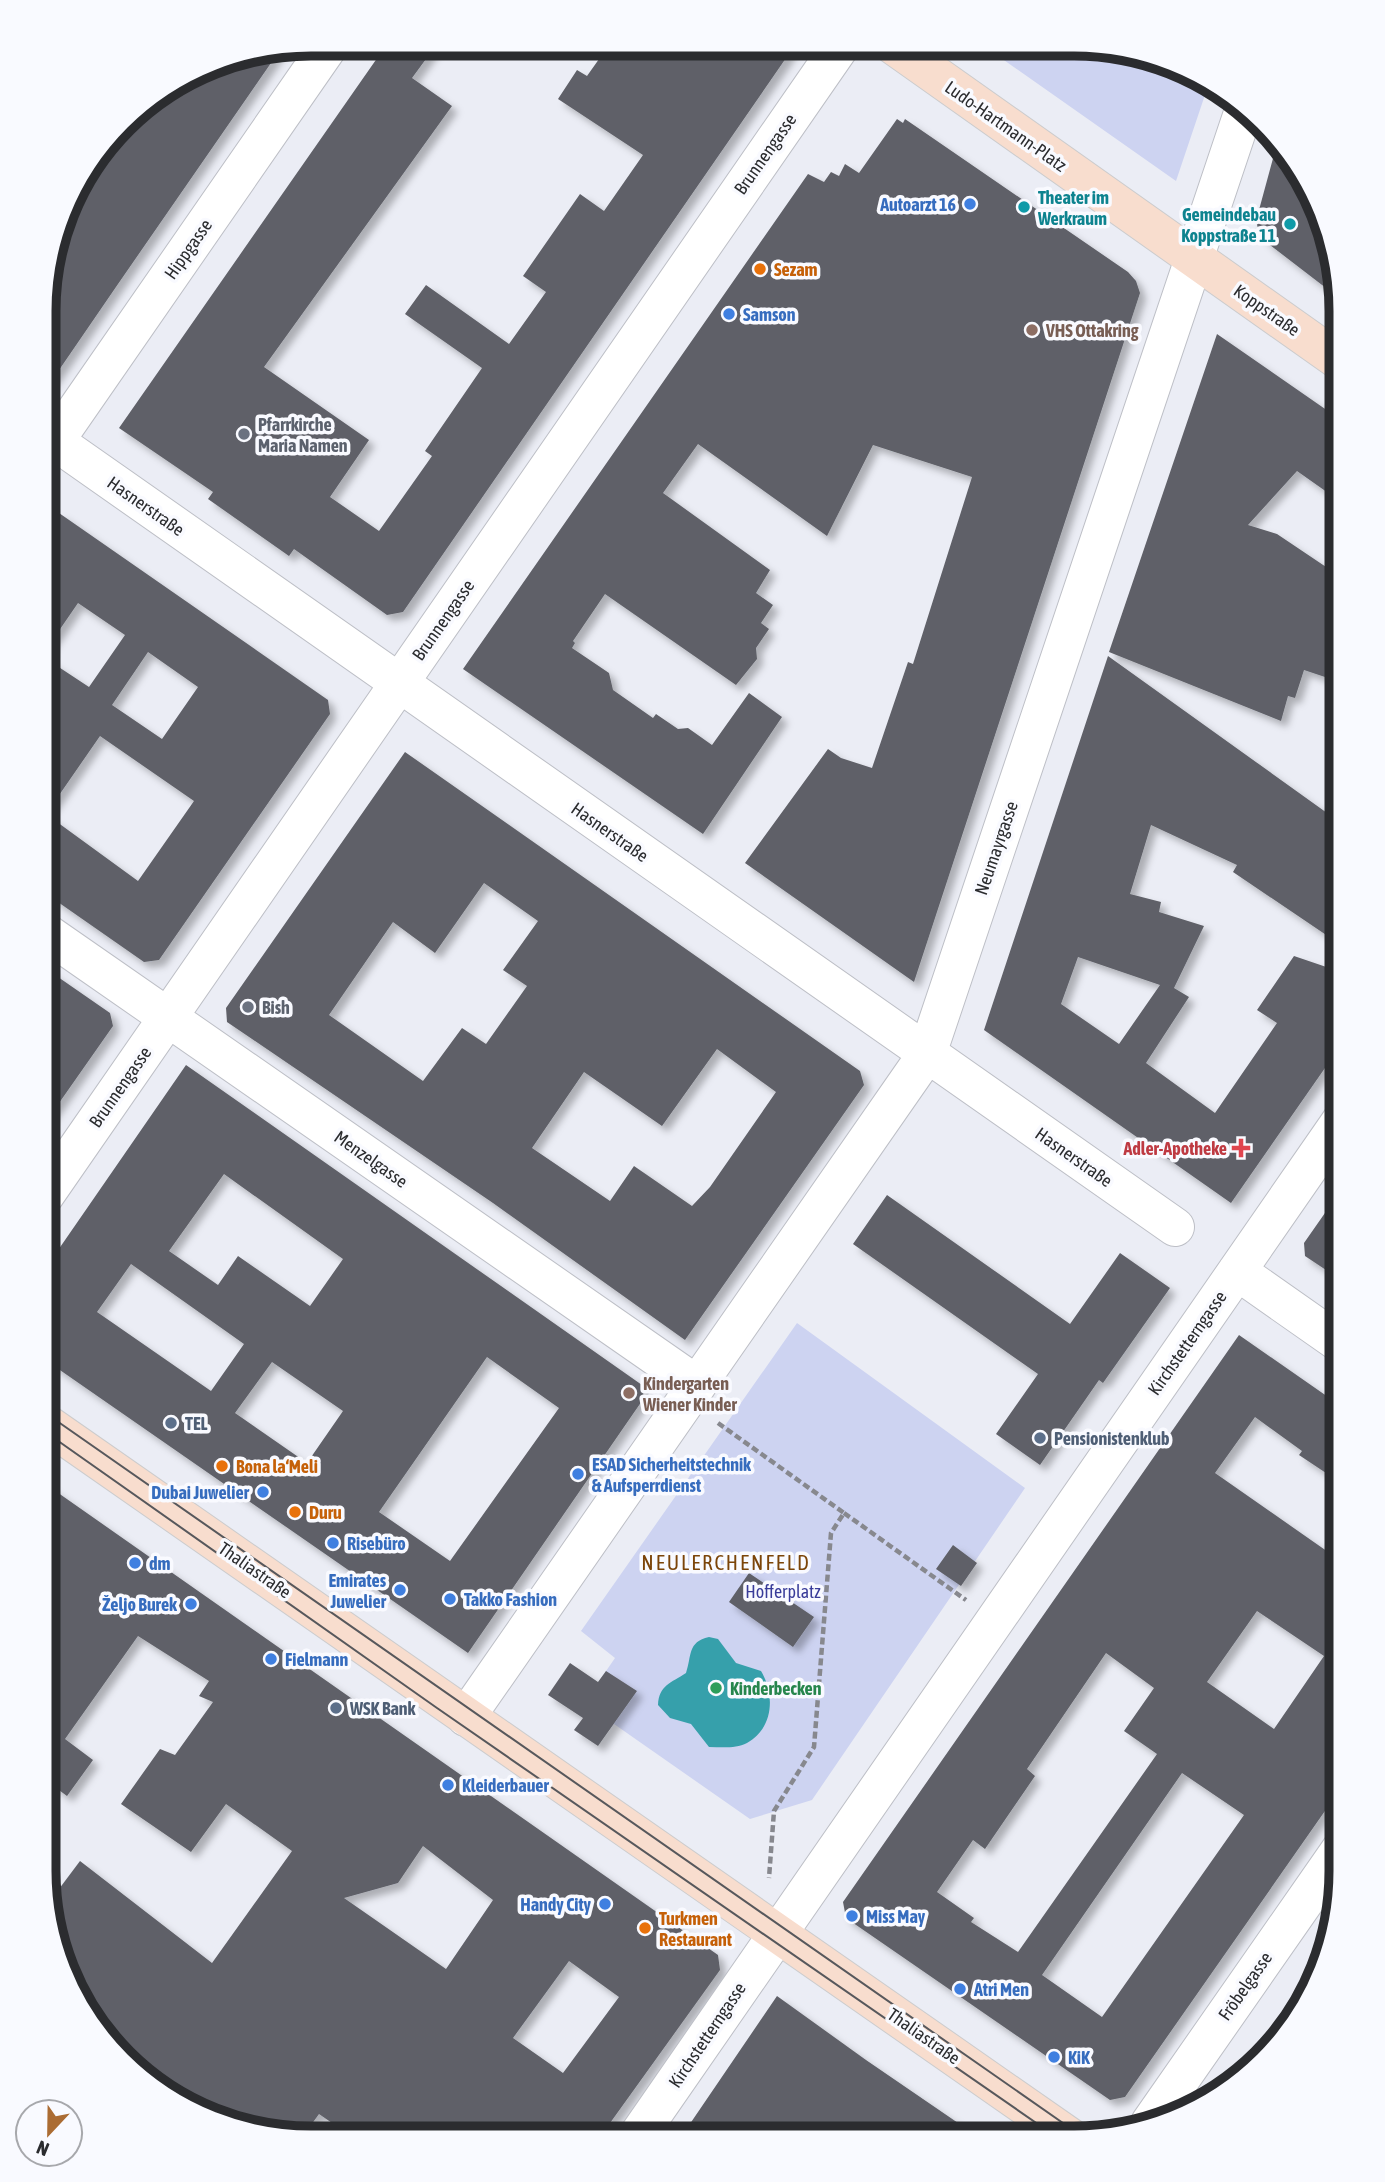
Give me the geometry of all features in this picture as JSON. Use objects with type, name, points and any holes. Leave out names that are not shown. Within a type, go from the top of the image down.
[{"type":"main road","name":"Ludo-Hartmann-Platz","points":[[907,56],[1194,259]]},
{"type":"main road","name":"Koppstraße","points":[[1194,259],[1329,354]]},
{"type":"main road","name":"Thaliastraße","points":[[56,1430],[466,1717]]},
{"type":"main road","points":[[466,1717],[776,1933]]},
{"type":"main road","name":"Thaliastraße","points":[[776,1933],[1054,2126]]},
{"type":"street","name":"Hippgasse","points":[[56,434],[322,56]]},
{"type":"street","name":"Brunnengasse","points":[[56,1179],[833,56]]},
{"type":"street","points":[[1194,259],[1241,118]]},
{"type":"street","name":"Neumayrgasse","points":[[703,1396],[927,1054],[1194,259]]},
{"type":"street","name":"Hasnerstraße","points":[[56,449],[399,684],[1175,1227]]},
{"type":"street","name":"Menzelgasse","points":[[56,940],[703,1396]]},
{"type":"street","name":"Kirchstetterngasse","points":[[982,1619],[1034,1564],[1329,1138]]},
{"type":"street","points":[[1237,1271],[1329,1336]]},
{"type":"street","points":[[466,1717],[611,1508],[703,1396]]},
{"type":"street","points":[[776,1933],[886,1778],[982,1619]]},
{"type":"street","name":"Fröbelgasse","points":[[1158,2111],[1329,1866]]},
{"type":"street","name":"Kirchstetterngasse","points":[[644,2126],[776,1933]]},
{"type":"path","points":[[703,1396],[722,1410],[717,1422],[844,1513],[982,1619]]},
{"type":"path","points":[[800,1902],[769,1879],[774,1811],[814,1747],[831,1533],[844,1513]]},
{"type":"green space","points":[[998,56],[1108,58],[1172,75],[1206,92],[1176,181]]},
{"type":"green space","name":"Hofferplatz","points":[[797,1323],[1025,1488],[812,1800],[750,1819],[614,1724],[609,1730],[580,1709],[615,1658],[581,1631]]},
{"type":"water","name":"Kinderbecken","points":[[709,1637],[718,1639],[736,1663],[761,1671],[766,1680],[770,1700],[767,1720],[756,1737],[742,1745],[709,1747],[691,1724],[670,1718],[658,1705],[663,1689],[686,1673],[697,1642]]},
{"type":"building","points":[[379,56],[428,56],[412,78],[452,106],[264,367],[369,440],[330,497],[379,531],[432,456],[425,451],[482,368],[405,314],[426,285],[509,344],[546,292],[523,276],[580,194],[604,211],[643,155],[558,99],[577,70],[587,76],[601,56],[787,56],[403,612],[387,615],[294,549],[289,556],[208,499],[213,492],[119,428]]},
{"type":"building","points":[[274,59],[56,375],[58,277],[75,213],[90,183],[119,143],[143,119],[163,104],[165,105],[183,90],[213,75]]},
{"type":"building","points":[[897,119],[903,123],[905,119],[1128,272],[1136,281],[1140,293],[914,982],[745,863],[828,749],[841,758],[872,768],[908,662],[913,664],[972,477],[873,445],[827,536],[698,444],[663,493],[770,570],[756,593],[773,605],[761,623],[769,629],[756,648],[757,659],[736,685],[605,594],[573,641],[575,643],[572,648],[609,673],[613,690],[653,718],[656,714],[678,729],[688,728],[712,745],[749,693],[782,717],[703,834],[463,669],[808,174],[824,182],[831,172],[839,176],[845,164],[859,173]]},
{"type":"building","name":"Gemeindebau Koppstraße 11","points":[[1274,154],[1295,183],[1310,213],[1324,261],[1328,289],[1270,245],[1259,232],[1256,221]]},
{"type":"building","points":[[1217,334],[1329,412],[1329,494],[1297,471],[1248,525],[1277,534],[1329,569],[1329,678],[1304,670],[1295,698],[1288,696],[1281,721],[1109,652]]},
{"type":"building","points":[[59,513],[328,700],[330,714],[159,960],[144,962],[56,901],[56,821],[138,881],[194,801],[100,736],[56,800],[56,665],[89,687],[125,635],[78,603],[56,635],[56,517]],"holes":[[[148,652],[198,687],[162,739],[112,705]]]},
{"type":"building","points":[[1108,656],[1329,814],[1329,937],[1233,872],[1237,865],[1151,825],[1130,894],[1161,902],[1159,912],[1204,926],[1174,988],[1189,997],[1146,1063],[1215,1113],[1277,1023],[1257,1010],[1294,956],[1329,968],[1329,1062],[1231,1203],[984,1030]],"holes":[[[1078,957],[1160,985],[1119,1044],[1061,1004]]]},
{"type":"building","points":[[405,752],[860,1071],[864,1085],[685,1340],[493,1203],[227,1022],[226,1008]],"holes":[[[484,883],[538,921],[503,970],[527,986],[486,1044],[462,1028],[423,1081],[329,1015],[393,922],[435,953]],[[717,1049],[776,1092],[710,1187],[692,1206],[634,1166],[610,1201],[532,1148],[584,1072],[662,1126]]]},
{"type":"building","points":[[56,976],[110,1013],[113,1026],[56,1107]]},
{"type":"building","points":[[186,1065],[642,1385],[644,1398],[468,1653],[56,1367],[56,1253]],"holes":[[[224,1174],[343,1259],[310,1306],[238,1256],[218,1285],[169,1251]],[[131,1264],[244,1344],[211,1391],[97,1312]],[[487,1357],[559,1408],[450,1561],[379,1512]],[[272,1362],[343,1411],[307,1463],[235,1413]]]},
{"type":"building","points":[[887,1195],[1070,1324],[1120,1253],[1170,1288],[1103,1383],[1099,1380],[1040,1465],[996,1434],[1038,1374],[853,1244]]},
{"type":"building","points":[[1329,1207],[1329,1272],[1305,1256],[1304,1243]]},
{"type":"building","points":[[1239,1335],[1329,1398],[1329,1475],[1299,1455],[1302,1451],[1255,1417],[1215,1473],[1329,1553],[1329,1805],[1125,2097],[1110,2100],[846,1918],[843,1902]],"holes":[[[1257,1611],[1324,1656],[1274,1729],[1207,1682]],[[1106,1653],[1154,1688],[1124,1731],[1157,1754],[1018,1952],[971,1922],[974,1918],[937,1892],[973,1840],[985,1849],[1035,1776],[1027,1769]],[[1182,1773],[1244,1815],[1102,2017],[1042,1975]]]},
{"type":"building","points":[[56,1491],[718,1955],[720,1970],[608,2126],[336,2126],[319,2114],[310,2126],[277,2124],[245,2117],[198,2100],[139,2059],[119,2039],[90,1999],[75,1969],[58,1905],[57,1891],[80,1861],[212,1963],[292,1851],[226,1804],[191,1852],[121,1804],[160,1749],[175,1755],[213,1702],[199,1696],[209,1681],[138,1636],[65,1739],[93,1760],[67,1796],[56,1788]],"holes":[[[423,1846],[493,1900],[446,1969],[344,1898],[398,1883]],[[569,1961],[619,1997],[563,2073],[513,2038]]]},
{"type":"building","points":[[953,1545],[977,1563],[961,1586],[936,1569]]},
{"type":"building","points":[[749,1573],[814,1617],[793,1647],[729,1602]]},
{"type":"building","points":[[570,1663],[598,1682],[606,1671],[637,1691],[598,1746],[574,1730],[583,1718],[548,1695]]},
{"type":"building","points":[[777,1996],[962,2126],[688,2126]]},
{"type":"tram line","points":[[56,1420],[1067,2126]]},
{"type":"tram line","points":[[56,1439],[437,1708],[1041,2126]]},
{"type":"place","name":"Autoarzt 16","points":[[970,204]]},
{"type":"place","name":"Theater im Werkraum","points":[[1024,207]]},
{"type":"place","name":"Gemeindebau Koppstraße 11","points":[[1290,224]]},
{"type":"place","name":"Sezam","points":[[760,269]]},
{"type":"place","name":"Samson","points":[[729,314]]},
{"type":"place","name":"VHS Ottakring","points":[[1032,330]]},
{"type":"place","name":"Pfarrkirche Maria Namen","points":[[244,434]]},
{"type":"place","name":"Bish","points":[[248,1007]]},
{"type":"place","name":"Adler-Apotheke","points":[[1241,1148]]},
{"type":"place","name":"Kindergarten Wiener Kinder","points":[[629,1393]]},
{"type":"place","name":"TEL","points":[[171,1423]]},
{"type":"place","name":"Pensionistenklub","points":[[1040,1438]]},
{"type":"place","name":"Bona la‘Meli","points":[[222,1466]]},
{"type":"place","name":"ESAD Sicherheitstechnik & Aufsperrdienst","points":[[578,1474]]},
{"type":"place","name":"Dubai Juwelier","points":[[263,1492]]},
{"type":"place","name":"Duru","points":[[295,1512]]},
{"type":"place","name":"Risebüro","points":[[333,1543]]},
{"type":"place","name":"dm","points":[[135,1563]]},
{"type":"place","name":"Emirates Juwelier","points":[[400,1590]]},
{"type":"place","name":"Takko Fashion","points":[[450,1599]]},
{"type":"place","name":"Željo Burek","points":[[191,1604]]},
{"type":"place","name":"Fielmann","points":[[271,1659]]},
{"type":"place","name":"Kinderbecken","points":[[716,1688]]},
{"type":"place","name":"WSK Bank","points":[[336,1708]]},
{"type":"place","name":"Kleiderbauer","points":[[448,1785]]},
{"type":"place","name":"Handy City","points":[[605,1904]]},
{"type":"place","name":"Miss May","points":[[852,1916]]},
{"type":"place","name":"Turkmen Restaurant","points":[[645,1928]]},
{"type":"place","name":"Atri Men","points":[[960,1989]]},
{"type":"place","name":"KiK","points":[[1054,2057]]},
{"type":"district","name":"NEULERCHENFELD","points":[[726,1562]]}]
